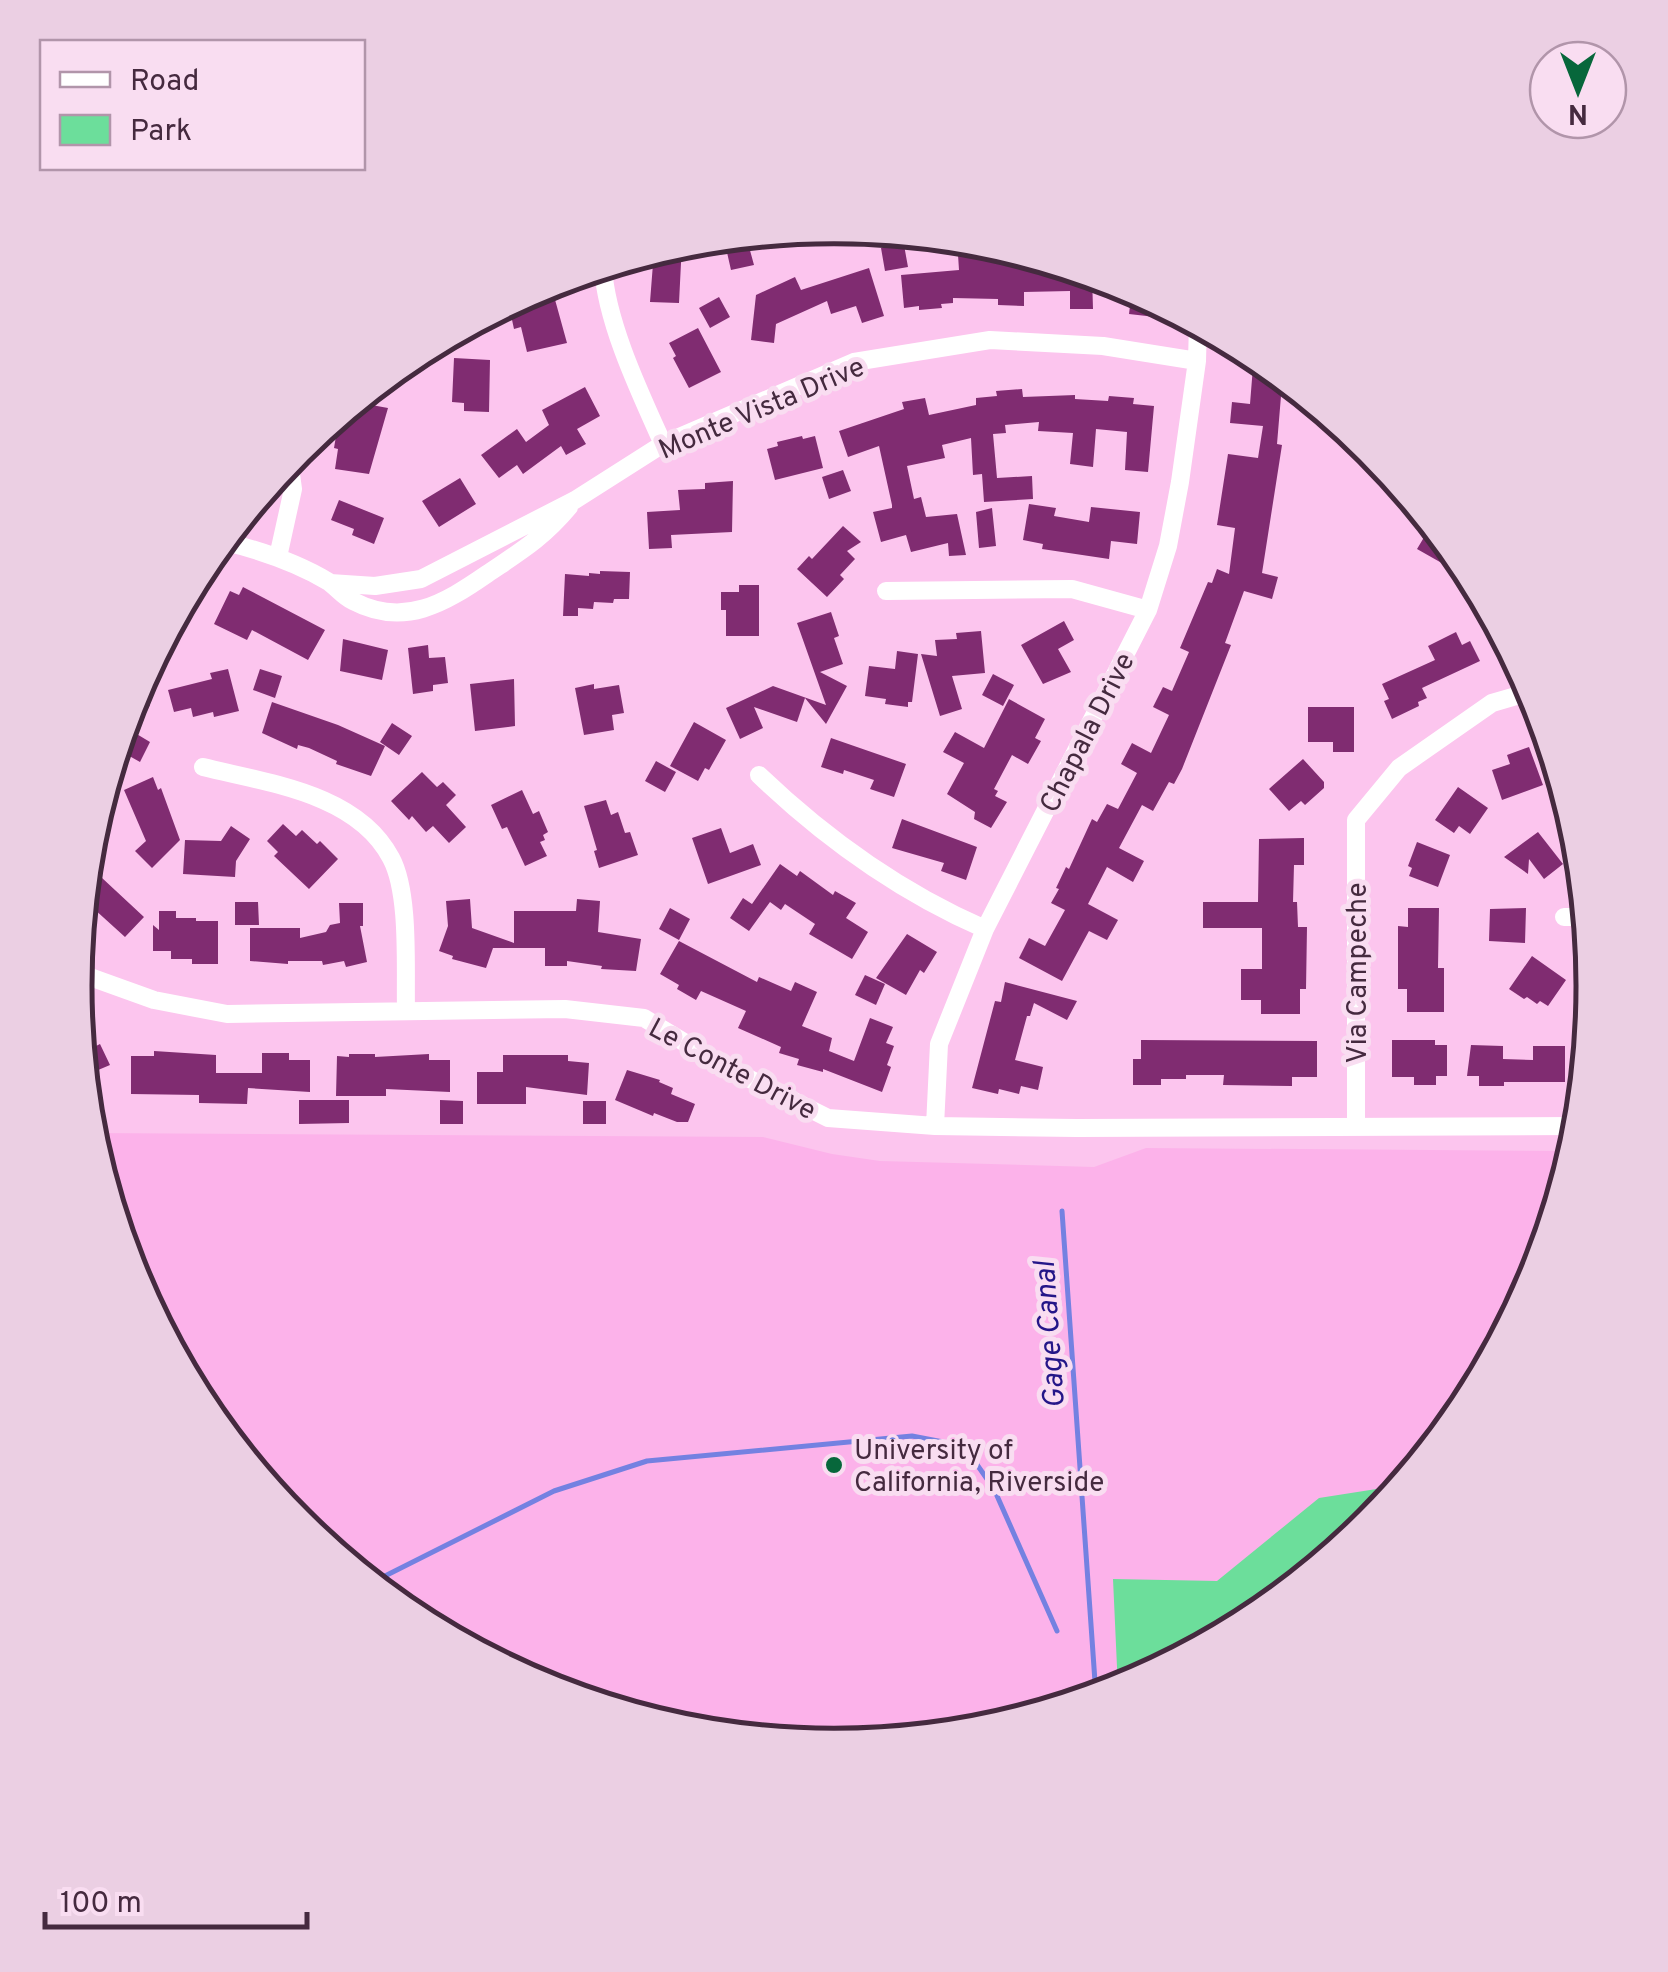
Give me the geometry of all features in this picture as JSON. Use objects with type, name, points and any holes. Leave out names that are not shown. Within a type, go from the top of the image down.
[{"type":"street","points":[[604,282],[632,373],[663,444]]},
{"type":"street","name":"Monte Vista Drive","points":[[330,583],[375,586],[421,579],[575,500],[663,444],[854,362],[990,340],[1103,346],[1197,361]]},
{"type":"street","name":"Chapala Drive","points":[[935,1126],[939,1044],[985,929],[1148,610],[1174,514],[1198,340]]},
{"type":"street","points":[[278,557],[292,481]]},
{"type":"street","name":"Monte Vista Drive","points":[[238,546],[278,557],[330,583],[352,601],[389,613],[426,610],[451,600],[546,535],[575,500]]},
{"type":"street","points":[[886,591],[1072,589],[1148,610]]},
{"type":"street","name":"Via Campeche","points":[[1356,1126],[1356,820],[1399,768],[1492,703],[1516,696]]},
{"type":"street","points":[[203,767],[310,794],[361,822],[392,858],[403,910],[406,1010]]},
{"type":"street","points":[[759,775],[811,823],[882,875],[985,929]]},
{"type":"street","points":[[1564,917],[1572,917]]},
{"type":"street","name":"Le Conte Drive","points":[[92,978],[154,1000],[227,1014],[565,1010],[644,1018],[722,1065],[828,1118],[935,1126],[1562,1126]]},
{"type":"shaded area","name":"University of California, Riverside","points":[[107,1133],[763,1137],[880,1161],[1094,1167],[1146,1148],[1556,1151],[1519,1270],[1451,1398],[1391,1475],[1358,1510],[1285,1574],[1205,1628],[1118,1671],[1072,1688],[979,1713],[931,1721],[834,1728],[737,1721],[689,1713],[642,1702],[550,1671],[422,1603],[345,1543],[277,1475],[217,1398],[192,1357],[149,1270]]},
{"type":"green space","points":[[1378,1489],[1323,1543],[1246,1603],[1162,1651],[1117,1671],[1113,1579],[1217,1581],[1319,1498]]},
{"type":"building","points":[[881,248],[905,248],[908,267],[885,271]]},
{"type":"building","points":[[750,250],[754,265],[731,270],[727,253]]},
{"type":"building","points":[[958,256],[1026,270],[1092,292],[1093,309],[1070,309],[1070,291],[1024,292],[1024,306],[998,305],[998,299],[953,298],[953,303],[941,304],[942,308],[904,308],[901,275],[959,270]]},
{"type":"building","points":[[681,261],[679,303],[650,302],[653,267]]},
{"type":"building","points":[[869,268],[884,316],[862,323],[856,306],[831,314],[827,301],[776,324],[774,343],[751,340],[756,295],[795,277],[801,290]]},
{"type":"building","points":[[719,297],[730,317],[710,328],[699,308]]},
{"type":"building","points":[[555,299],[567,343],[527,352],[521,327],[514,329],[512,318]]},
{"type":"building","points":[[1130,306],[1153,317],[1129,314]]},
{"type":"building","points":[[698,328],[721,372],[689,388],[669,343]]},
{"type":"building","points":[[454,358],[490,360],[489,412],[464,411],[464,403],[452,402]]},
{"type":"building","points":[[1252,374],[1282,396],[1277,444],[1282,445],[1262,573],[1278,577],[1272,599],[1244,591],[1225,643],[1231,645],[1182,769],[1174,784],[1169,782],[1153,811],[1142,805],[1119,848],[1144,861],[1133,882],[1107,867],[1088,904],[1118,920],[1107,940],[1089,931],[1062,981],[1019,958],[1029,938],[1045,946],[1065,910],[1051,903],[1059,889],[1056,888],[1092,819],[1097,822],[1107,804],[1118,809],[1137,773],[1121,764],[1132,743],[1151,753],[1169,715],[1153,707],[1163,687],[1172,691],[1189,652],[1180,648],[1208,582],[1212,583],[1217,569],[1229,574],[1235,528],[1217,525],[1228,454],[1258,458],[1263,426],[1230,423],[1232,402],[1250,404]]},
{"type":"building","points":[[585,387],[600,416],[577,429],[586,444],[566,455],[561,446],[523,474],[517,465],[499,478],[481,455],[517,429],[526,442],[549,425],[542,410]]},
{"type":"building","points":[[1022,389],[1023,397],[1075,395],[1075,399],[1108,401],[1109,396],[1134,398],[1133,404],[1154,406],[1148,472],[1125,470],[1127,432],[1096,429],[1093,467],[1070,464],[1073,433],[1038,431],[1039,422],[1005,425],[1006,433],[993,434],[997,478],[1032,476],[1033,499],[984,502],[982,474],[973,475],[971,438],[942,445],[945,458],[907,466],[914,499],[921,497],[926,517],[957,514],[966,555],[949,556],[948,543],[911,552],[906,535],[881,542],[873,512],[892,505],[879,446],[848,457],[839,431],[904,409],[902,402],[925,398],[929,415],[976,405],[976,398],[997,396],[996,391]]},
{"type":"building","points":[[374,405],[388,408],[369,474],[335,469],[338,449],[334,448],[336,438]]},
{"type":"building","points":[[815,436],[823,468],[775,480],[767,449],[778,446],[777,442]]},
{"type":"building","points":[[843,470],[851,491],[829,499],[822,477]]},
{"type":"building","points":[[460,478],[476,504],[439,527],[422,501]]},
{"type":"building","points":[[733,481],[732,532],[671,535],[672,548],[649,549],[647,512],[680,510],[678,490],[705,489],[705,483]]},
{"type":"building","points":[[339,500],[384,518],[374,544],[352,535],[354,529],[331,520]]},
{"type":"building","points":[[1029,504],[1056,508],[1054,516],[1089,522],[1091,507],[1140,512],[1137,544],[1111,541],[1109,559],[1042,549],[1043,544],[1023,540]]},
{"type":"building","points":[[992,508],[996,546],[979,548],[976,512]]},
{"type":"building","points":[[843,526],[861,542],[847,551],[855,559],[840,575],[844,579],[827,597],[797,569]]},
{"type":"building","points":[[1424,538],[1444,564],[1417,549]]},
{"type":"building","points":[[600,571],[630,572],[629,599],[594,602],[593,609],[578,608],[578,616],[563,616],[565,574],[589,576]]},
{"type":"building","points":[[739,585],[759,585],[759,636],[726,636],[721,592],[739,592]]},
{"type":"building","points":[[243,587],[325,630],[308,660],[252,630],[247,640],[214,624],[230,591],[239,595]]},
{"type":"building","points":[[831,612],[843,664],[820,672],[847,686],[826,724],[805,698],[797,722],[754,707],[763,728],[740,739],[726,708],[773,686],[826,705],[797,623]]},
{"type":"building","points":[[1064,621],[1074,640],[1058,649],[1071,672],[1043,684],[1021,645]]},
{"type":"building","points":[[981,631],[985,673],[952,676],[962,709],[940,716],[921,654],[937,656],[935,640],[957,639],[956,633]]},
{"type":"building","points":[[1456,632],[1462,645],[1470,641],[1480,661],[1422,688],[1427,698],[1392,719],[1382,684],[1435,660],[1428,646]]},
{"type":"building","points":[[343,639],[388,650],[382,680],[340,671]]},
{"type":"building","points":[[428,645],[429,658],[445,657],[448,683],[433,685],[433,691],[413,694],[408,648]]},
{"type":"building","points":[[897,651],[918,654],[912,702],[908,702],[908,707],[865,696],[869,666],[895,669]]},
{"type":"building","points":[[228,669],[239,711],[214,717],[213,712],[193,717],[191,708],[174,712],[168,690],[212,679],[210,673]]},
{"type":"building","points":[[260,669],[282,676],[275,698],[253,690]]},
{"type":"building","points":[[993,674],[1014,685],[1003,706],[982,695]]},
{"type":"building","points":[[514,679],[515,726],[475,731],[470,684]]},
{"type":"building","points":[[594,684],[594,689],[619,685],[624,713],[612,715],[614,730],[584,735],[575,688]]},
{"type":"building","points":[[1009,699],[1045,719],[1035,738],[1041,741],[1028,764],[1012,755],[994,789],[998,791],[995,796],[1007,802],[991,828],[974,819],[975,812],[947,794],[964,763],[943,752],[955,732],[984,748]]},
{"type":"building","points":[[272,702],[385,746],[371,776],[336,764],[337,761],[309,748],[298,745],[297,749],[262,733]]},
{"type":"building","points":[[1308,707],[1354,707],[1354,752],[1333,752],[1333,742],[1308,742]]},
{"type":"building","points":[[694,722],[726,740],[698,781],[670,766]]},
{"type":"building","points":[[392,723],[412,736],[399,755],[380,742]]},
{"type":"building","points":[[137,734],[150,742],[140,762],[130,756]]},
{"type":"building","points":[[831,738],[906,764],[894,797],[870,789],[874,780],[821,767]]},
{"type":"building","points":[[1529,747],[1543,785],[1502,800],[1492,770],[1510,764],[1507,755]]},
{"type":"building","points":[[1303,759],[1324,782],[1324,788],[1305,805],[1301,801],[1289,811],[1269,789]]},
{"type":"building","points":[[656,761],[676,772],[665,792],[645,781]]},
{"type":"building","points":[[422,772],[437,787],[443,782],[456,795],[446,805],[466,827],[449,843],[433,826],[426,832],[412,816],[409,820],[391,801]]},
{"type":"building","points":[[153,777],[158,790],[161,788],[180,840],[152,868],[135,851],[146,841],[124,790]]},
{"type":"building","points":[[1458,787],[1488,808],[1470,834],[1459,826],[1454,833],[1435,820]]},
{"type":"building","points":[[522,790],[533,814],[539,811],[548,832],[540,842],[547,856],[525,866],[507,827],[502,829],[491,805]]},
{"type":"building","points":[[606,800],[611,815],[618,812],[625,833],[630,832],[638,855],[599,868],[584,806]]},
{"type":"building","points":[[902,819],[977,847],[966,880],[941,871],[944,863],[892,848]]},
{"type":"building","points":[[283,824],[296,836],[302,830],[317,844],[320,841],[338,859],[309,889],[274,856],[278,852],[267,841]]},
{"type":"building","points":[[231,826],[250,839],[236,861],[235,877],[183,874],[185,840],[221,841]]},
{"type":"building","points":[[721,828],[730,853],[753,844],[761,865],[708,884],[692,838]]},
{"type":"building","points":[[1538,832],[1563,864],[1544,879],[1529,859],[1528,874],[1504,857]]},
{"type":"building","points":[[1304,838],[1304,865],[1294,865],[1293,902],[1297,902],[1298,927],[1307,927],[1306,989],[1300,989],[1300,1014],[1261,1014],[1261,1000],[1241,1000],[1241,969],[1262,969],[1262,928],[1203,928],[1203,902],[1258,902],[1259,839]]},
{"type":"building","points":[[1417,842],[1450,855],[1438,887],[1409,876],[1412,868],[1408,866]]},
{"type":"building","points":[[780,864],[797,876],[800,871],[833,895],[835,891],[856,903],[846,918],[868,932],[852,959],[809,934],[815,924],[785,904],[781,910],[770,902],[749,931],[730,918],[743,898],[752,904]]},
{"type":"building","points":[[101,877],[144,917],[125,937],[97,911]]},
{"type":"building","points":[[470,899],[472,928],[514,943],[514,911],[576,911],[577,899],[600,901],[598,932],[641,939],[636,971],[601,969],[602,966],[567,961],[567,966],[545,966],[545,948],[493,948],[486,968],[452,959],[453,956],[439,951],[448,926],[446,901]]},
{"type":"building","points":[[235,902],[258,902],[259,925],[235,925]]},
{"type":"building","points":[[339,903],[363,903],[360,926],[367,962],[346,967],[344,961],[323,965],[322,961],[250,961],[250,928],[300,928],[300,938],[326,932],[330,925],[340,923]]},
{"type":"building","points":[[670,908],[690,919],[679,940],[659,929]]},
{"type":"building","points":[[1408,908],[1439,908],[1438,968],[1444,968],[1444,1012],[1407,1012],[1407,989],[1398,989],[1398,926],[1408,927]]},
{"type":"building","points":[[1526,908],[1525,943],[1489,941],[1490,909]]},
{"type":"building","points":[[159,911],[176,911],[176,918],[218,921],[218,964],[192,964],[192,959],[171,959],[171,951],[153,951],[153,925],[159,930]]},
{"type":"building","points":[[907,934],[937,952],[924,973],[920,970],[906,995],[876,978]]},
{"type":"building","points":[[679,941],[757,982],[759,977],[791,991],[795,982],[817,992],[802,1026],[832,1038],[829,1051],[854,1061],[870,1018],[893,1027],[886,1043],[894,1046],[887,1065],[891,1067],[882,1092],[823,1069],[797,1065],[799,1059],[779,1053],[781,1047],[738,1028],[746,1011],[701,991],[696,1000],[677,989],[679,985],[660,974]]},
{"type":"building","points":[[1532,956],[1566,980],[1548,1006],[1524,999],[1509,989]]},
{"type":"building","points":[[865,975],[885,984],[876,1005],[855,995]]},
{"type":"building","points":[[1005,982],[1077,1001],[1067,1020],[1034,1003],[1027,1016],[1015,1060],[1043,1067],[1038,1090],[1021,1086],[1019,1094],[999,1089],[998,1094],[972,1088],[995,1001],[1001,1002]]},
{"type":"building","points":[[1141,1040],[1317,1041],[1317,1077],[1292,1077],[1292,1086],[1223,1085],[1224,1075],[1186,1075],[1186,1079],[1161,1079],[1161,1085],[1133,1085],[1133,1059],[1141,1059]]},
{"type":"building","points":[[1392,1040],[1435,1040],[1435,1045],[1447,1045],[1447,1076],[1436,1076],[1436,1085],[1414,1085],[1414,1077],[1392,1077]]},
{"type":"building","points":[[100,1044],[110,1065],[98,1070],[95,1046]]},
{"type":"building","points":[[1471,1045],[1503,1046],[1503,1059],[1533,1060],[1533,1046],[1565,1046],[1565,1082],[1479,1086],[1479,1076],[1467,1076]]},
{"type":"building","points":[[154,1051],[216,1055],[216,1073],[262,1073],[262,1053],[289,1053],[289,1060],[310,1060],[310,1092],[248,1088],[247,1104],[199,1103],[199,1095],[131,1094],[131,1056],[154,1056]]},
{"type":"building","points":[[429,1054],[429,1060],[450,1060],[450,1092],[386,1089],[386,1096],[336,1096],[337,1056]]},
{"type":"building","points":[[503,1055],[568,1055],[568,1061],[589,1063],[587,1095],[526,1087],[526,1104],[477,1104],[477,1072],[503,1072]]},
{"type":"building","points":[[627,1070],[660,1080],[673,1088],[671,1094],[695,1104],[688,1122],[654,1113],[653,1116],[615,1100]]},
{"type":"building","points":[[299,1100],[349,1100],[349,1123],[299,1124]]},
{"type":"building","points":[[440,1100],[463,1101],[463,1124],[440,1124]]},
{"type":"building","points":[[583,1101],[606,1101],[606,1124],[583,1124]]},
{"type":"waterway","name":"Gage Canal","points":[[1062,1211],[1095,1680]]},
{"type":"waterway","points":[[385,1576],[554,1491],[647,1461],[912,1436],[964,1446],[994,1489],[1057,1631]]},
{"type":"place","name":"University of California, Riverside","points":[[834,1465]]}]
